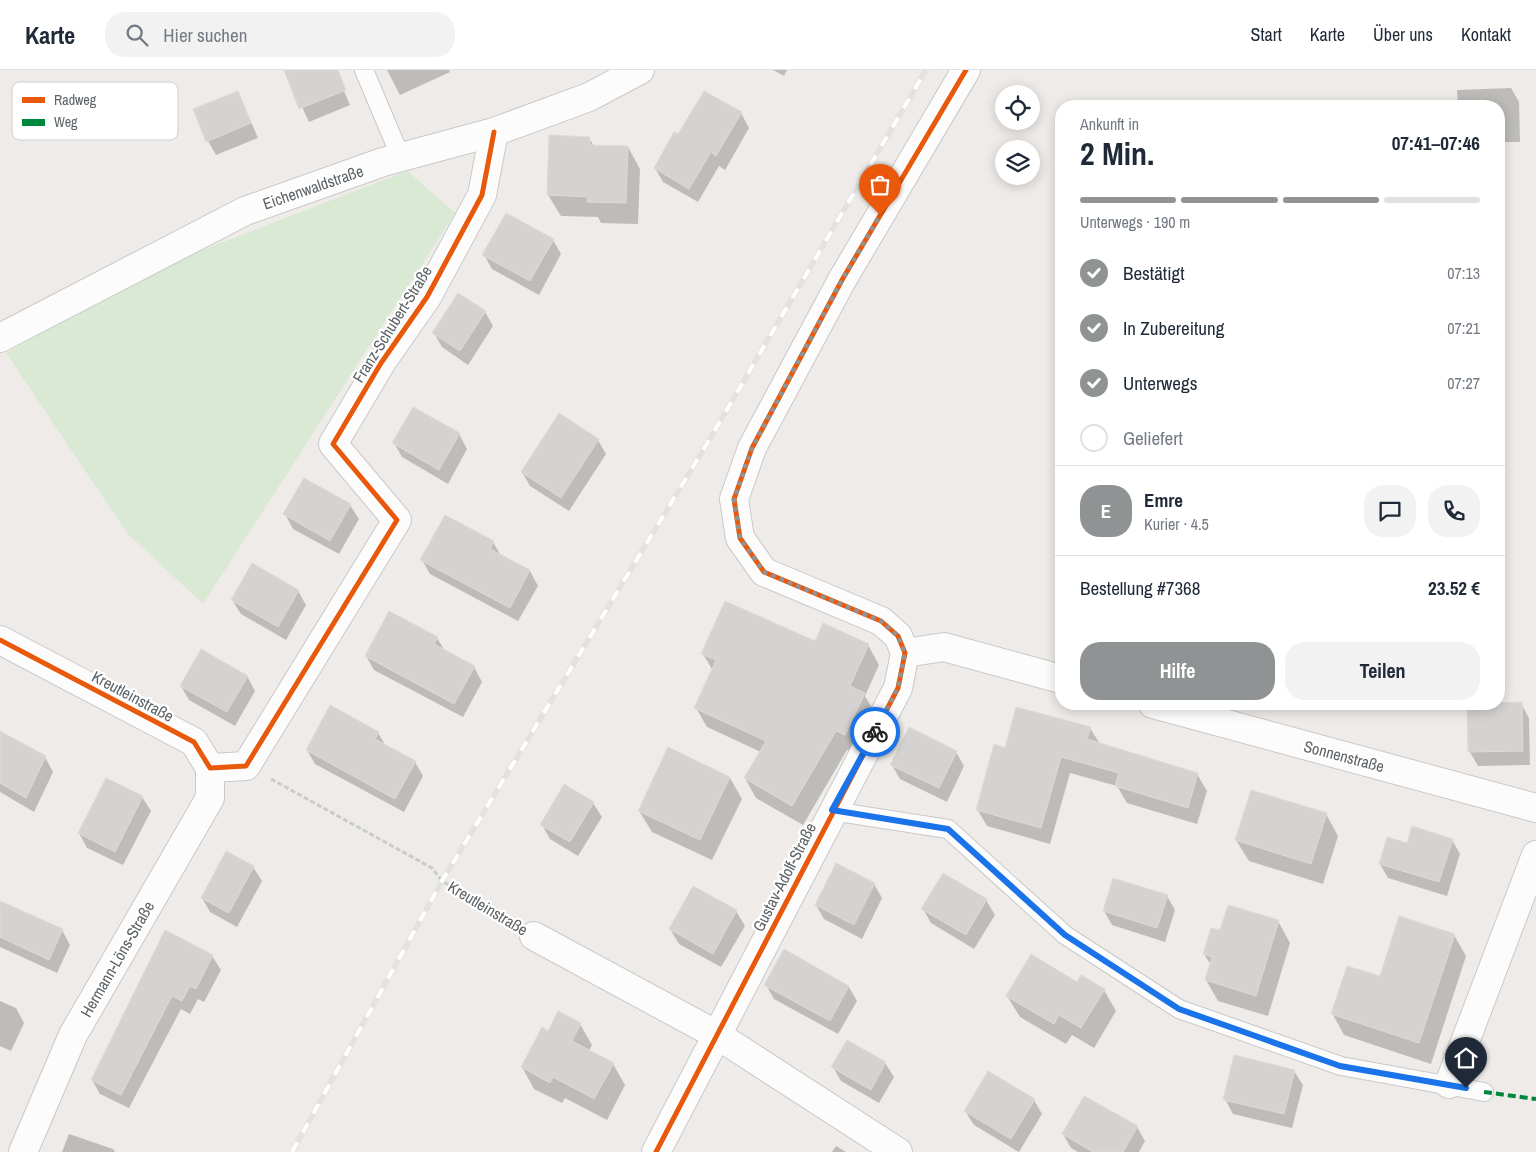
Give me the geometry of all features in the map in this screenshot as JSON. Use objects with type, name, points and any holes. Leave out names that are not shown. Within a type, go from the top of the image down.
[{"type":"street","name":"Eichenwaldstraße","points":[[0,338],[245,211],[400,158],[494,132],[589,97],[640,70]]},
{"type":"street","points":[[966,70],[842,280],[752,448],[734,499],[740,538],[764,572],[881,621],[898,636],[905,653],[944,647],[1055,677]]},
{"type":"street","name":"Franz-Schubert-Straße","points":[[246,766],[397,520],[333,444],[381,363],[427,297],[482,195],[494,132]]},
{"type":"street","name":"Kreutleinstraße","points":[[0,640],[194,742],[210,768]]},
{"type":"street","name":"Gustav-Adolf-Straße","points":[[656,1152],[832,810],[898,688],[905,653]]},
{"type":"street","name":"Sonnenstraße","points":[[1175,710],[1536,808]]},
{"type":"street","points":[[210,768],[246,766]]},
{"type":"street","name":"Hermann-Löns-Straße","points":[[23,1152],[73,1034],[210,798],[210,768]]},
{"type":"street","points":[[1449,1084],[1536,854]]},
{"type":"street","name":"Kreutleinstraße","points":[[534,936],[717,1035],[898,1152]]},
{"type":"lane","points":[[364,70],[400,158]]},
{"type":"lane","points":[[832,810],[948,829],[1065,935],[1179,1009],[1340,1066],[1449,1084],[1484,1092]]},
{"type":"green space","points":[[407,171],[455,213],[203,604],[127,533],[6,353],[151,270]]},
{"type":"building","points":[[284,70],[338,70],[346,90],[299,109]]},
{"type":"building","points":[[238,91],[251,123],[206,142],[193,109]]},
{"type":"building","points":[[704,91],[742,112],[716,156],[711,152],[689,189],[654,168],[674,132],[678,134]]},
{"type":"building","points":[[549,135],[590,137],[590,145],[628,146],[626,203],[587,202],[588,197],[547,195]]},
{"type":"building","points":[[506,213],[554,239],[530,281],[482,255]]},
{"type":"building","points":[[458,293],[486,311],[460,351],[432,333]]},
{"type":"building","points":[[413,407],[460,433],[439,470],[392,443]]},
{"type":"building","points":[[559,413],[599,439],[561,498],[521,472]]},
{"type":"building","points":[[304,478],[351,504],[330,541],[283,514]]},
{"type":"building","points":[[445,515],[494,541],[490,549],[530,570],[510,608],[420,560]]},
{"type":"building","points":[[252,563],[299,590],[278,627],[231,600]]},
{"type":"building","points":[[725,601],[815,641],[823,623],[869,644],[850,686],[865,693],[845,735],[836,731],[792,806],[744,778],[766,741],[694,708],[716,660],[701,654]]},
{"type":"building","points":[[389,611],[438,637],[434,644],[475,666],[454,704],[365,656]]},
{"type":"building","points":[[201,649],[248,676],[227,712],[180,686]]},
{"type":"building","points":[[1522,702],[1523,751],[1468,752],[1467,710],[1505,710],[1505,703]]},
{"type":"building","points":[[330,705],[379,732],[375,739],[416,761],[395,799],[306,750]]},
{"type":"building","points":[[1016,707],[1091,727],[1087,739],[1198,773],[1188,808],[1115,786],[1119,773],[1061,757],[1041,828],[976,810],[994,744],[1005,748]]},
{"type":"building","points":[[909,727],[957,751],[939,788],[890,765]]},
{"type":"building","points":[[0,731],[46,756],[26,798],[0,783]]},
{"type":"building","points":[[668,747],[730,777],[700,840],[638,811]]},
{"type":"building","points":[[106,778],[143,796],[115,852],[78,833]]},
{"type":"building","points":[[564,784],[594,802],[570,842],[540,825]]},
{"type":"building","points":[[1251,790],[1327,813],[1311,864],[1235,840]]},
{"type":"building","points":[[1412,826],[1453,839],[1439,882],[1379,864],[1387,837],[1407,843]]},
{"type":"building","points":[[226,851],[254,866],[229,913],[201,898]]},
{"type":"building","points":[[836,863],[875,883],[854,925],[815,905]]},
{"type":"building","points":[[943,873],[987,899],[966,935],[921,909]]},
{"type":"building","points":[[1113,878],[1168,895],[1157,928],[1103,911]]},
{"type":"building","points":[[693,886],[737,910],[713,954],[669,929]]},
{"type":"building","points":[[0,901],[63,929],[49,960],[0,937]]},
{"type":"building","points":[[1228,905],[1279,920],[1256,996],[1205,980],[1212,957],[1203,954],[1211,928],[1220,930]]},
{"type":"building","points":[[1399,916],[1455,934],[1419,1043],[1331,1014],[1347,966],[1380,976]]},
{"type":"building","points":[[165,930],[213,955],[196,989],[190,986],[182,1001],[172,996],[121,1095],[91,1080]]},
{"type":"building","points":[[784,949],[849,986],[830,1021],[764,985]]},
{"type":"building","points":[[1031,954],[1077,982],[1081,975],[1105,989],[1081,1028],[1059,1015],[1054,1024],[1006,996]]},
{"type":"building","points":[[558,1011],[581,1023],[572,1041],[614,1063],[594,1099],[553,1077],[550,1083],[521,1067],[542,1027],[548,1031]]},
{"type":"building","points":[[847,1040],[886,1062],[871,1090],[831,1067]]},
{"type":"building","points":[[1234,1055],[1295,1070],[1284,1114],[1223,1100]]},
{"type":"building","points":[[988,1071],[1035,1099],[1011,1139],[964,1111]]},
{"type":"building","points":[[1084,1096],[1138,1126],[1123,1152],[1093,1152],[1062,1134]]},
{"type":"railway","points":[[292,1152],[442,881],[705,447],[926,70]]},
{"type":"marked path","points":[[1484,1092],[1536,1099]]},
{"type":"cycle path","points":[[656,1152],[898,688],[905,653],[898,636],[881,621],[764,572],[740,538],[734,499],[752,448],[842,280],[966,70]]},
{"type":"cycle path","points":[[0,640],[194,742],[210,768],[246,766],[397,520],[333,444],[381,363],[427,297],[482,195],[494,132]]},
{"type":"way so far","points":[[875,732],[898,688],[905,653],[898,636],[881,621],[764,572],[740,538],[734,499],[752,448],[842,280],[880,215]]},
{"type":"route","points":[[875,732],[832,810],[948,829],[1065,935],[1179,1009],[1340,1066],[1466,1088]]}]
